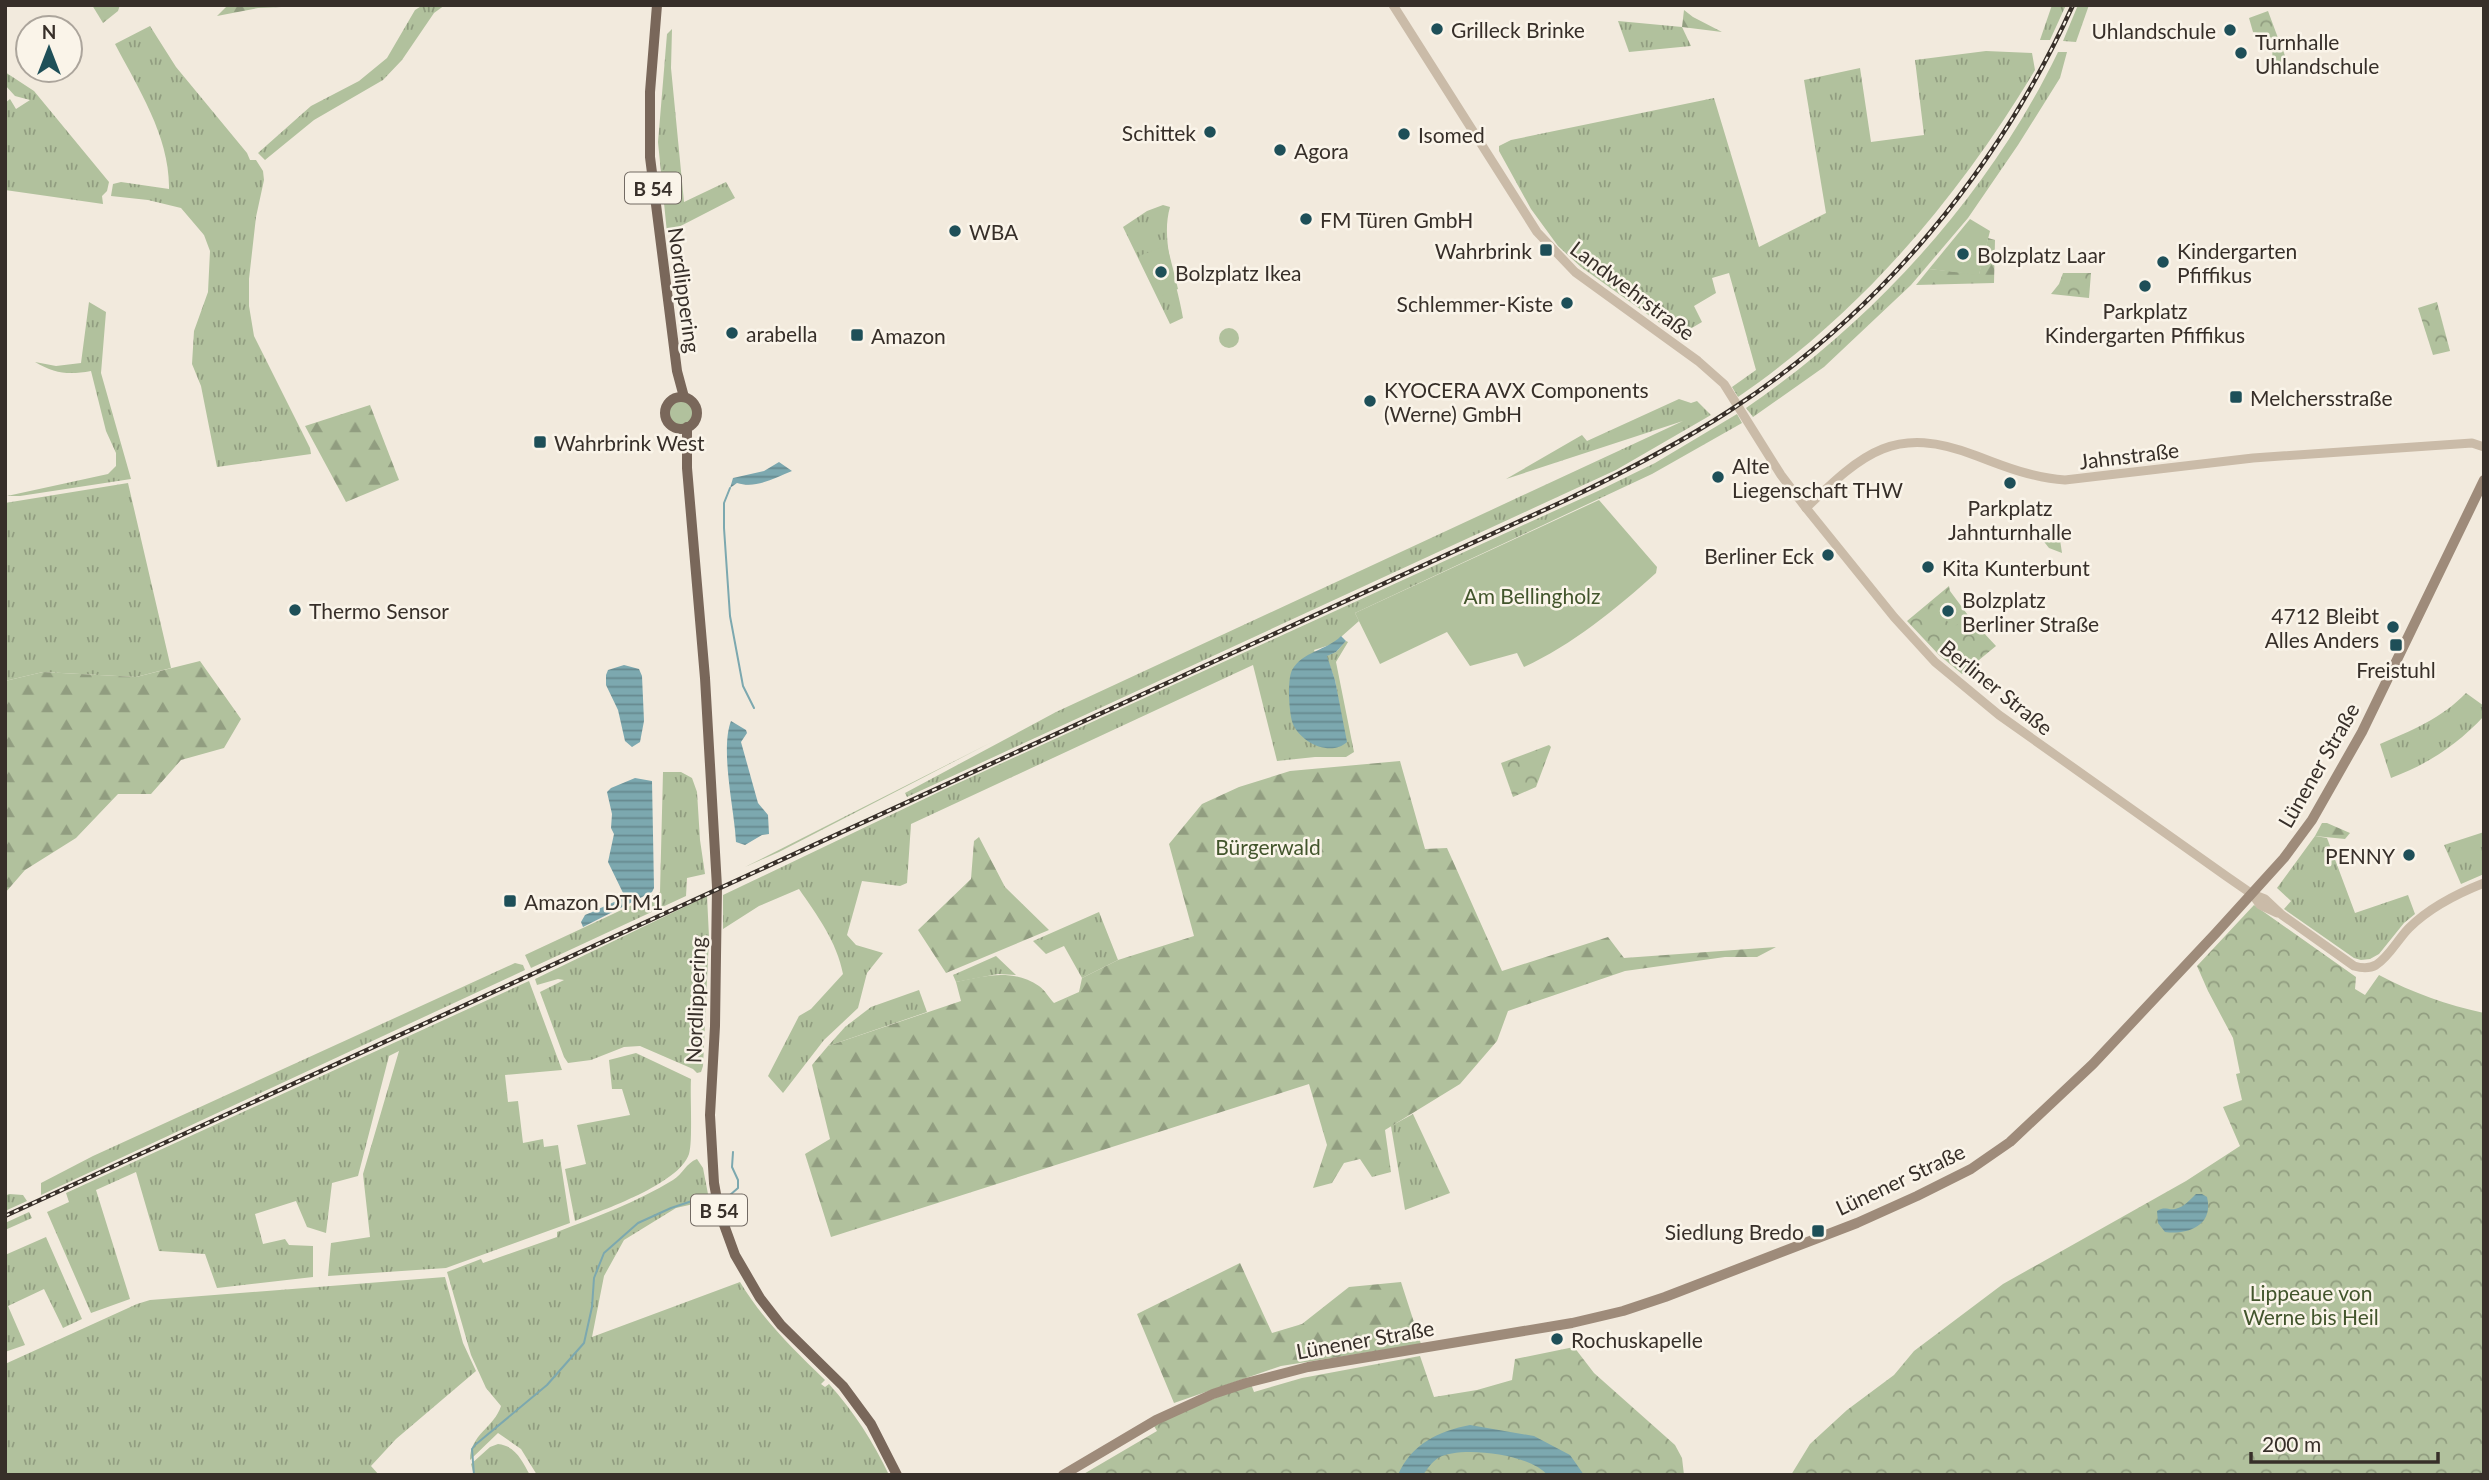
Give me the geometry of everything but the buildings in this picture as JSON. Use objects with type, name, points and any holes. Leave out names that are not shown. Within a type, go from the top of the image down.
[{"type":"main road","name":"Nordlippering","points":[[657,5],[650,100],[650,158],[679,398]]},
{"type":"main road","points":[[679,398],[693,402],[697,412],[694,422],[682,428],[668,422],[666,414],[667,406],[679,398]]},
{"type":"main road","name":"Nordlippering","points":[[682,428],[701,625],[713,803],[717,936],[710,1115],[714,1183],[719,1211],[735,1255],[760,1298],[781,1325],[843,1386],[871,1424],[897,1475]]},
{"type":"main road","name":"Lünener Straße","points":[[1063,1475],[1156,1420],[1213,1394],[1246,1383],[1308,1367],[1564,1325],[1623,1311],[1665,1297],[1857,1223],[1948,1182],[2010,1142],[2093,1064],[2252,894],[2284,858],[2316,814],[2381,694],[2484,480]]},
{"type":"street","name":"Landwehrstraße","points":[[1393,5],[1516,201],[1550,247],[1575,272],[1698,361],[1724,384]]},
{"type":"street","name":"Berliner Straße","points":[[1724,384],[1781,475],[1806,508],[1935,662],[1999,715],[2252,894],[2265,899],[2282,915],[2350,964],[2371,967],[2383,959],[2409,928],[2431,909],[2456,894],[2484,883]]},
{"type":"street","name":"Jahnstraße","points":[[1806,508],[1869,455],[1885,447],[1907,442],[1923,441],[1946,445],[2031,475],[2065,480],[2291,454],[2472,443],[2484,447]]},
{"type":"green space","points":[[92,5],[120,5],[118,11],[103,23]]},
{"type":"green space","points":[[228,5],[328,5],[258,8],[217,16]]},
{"type":"green space","points":[[423,5],[445,5],[434,13],[402,60],[383,80],[314,120],[265,160],[258,153],[311,106],[359,81],[387,58],[415,10]]},
{"type":"green space","points":[[2052,5],[2066,5],[2050,40],[2040,40]]},
{"type":"green space","points":[[2078,5],[2089,5],[2076,42],[2063,41]]},
{"type":"green space","points":[[1684,10],[1693,17],[1722,32],[1682,27]]},
{"type":"green space","points":[[2268,11],[2278,38],[2258,40],[2258,33],[2253,32],[2249,18]]},
{"type":"green space","points":[[1618,21],[1682,27],[1691,46],[1629,52]]},
{"type":"green space","points":[[150,26],[176,67],[250,160],[256,160],[263,171],[264,180],[256,217],[249,279],[249,306],[254,336],[311,454],[217,467],[201,386],[192,364],[194,331],[208,292],[210,251],[204,235],[181,208],[148,200],[111,196],[113,184],[121,182],[169,189],[168,170],[158,132],[115,44]]},
{"type":"green space","points":[[672,29],[671,68],[684,202],[726,182],[735,198],[667,233],[658,142],[667,34]]},
{"type":"green space","points":[[2272,44],[2281,44],[2290,71],[2273,72]]},
{"type":"green space","points":[[1986,51],[2032,53],[2035,70],[1974,163],[1904,250],[1866,290],[1783,364],[1738,397],[1732,387],[1756,370],[1729,273],[1712,278],[1716,293],[1694,306],[1702,322],[1678,336],[1581,267],[1558,246],[1531,209],[1499,151],[1499,146],[1511,140],[1714,98],[1759,247],[1826,213],[1804,80],[1860,68],[1871,142],[1924,135],[1915,60]]},
{"type":"green space","points":[[2058,52],[2067,52],[2060,78],[1968,218],[1911,285],[1824,367],[1753,417],[1746,408],[1840,335],[1925,250],[1999,155]]},
{"type":"green space","points":[[5,72],[14,78],[14,84],[23,84],[34,91],[109,182],[107,191],[102,196],[103,204],[5,190],[5,103],[10,99],[16,109],[30,100],[15,96],[5,85]]},
{"type":"green space","points":[[1163,205],[1170,207],[1167,220],[1168,248],[1183,318],[1170,324],[1123,227],[1147,211]]},
{"type":"green space","name":"Bolzplatz Laar","points":[[1970,219],[1990,231],[1979,275],[1929,269]]},
{"type":"green space","points":[[1988,238],[1995,240],[1994,283],[1916,285],[1929,269],[1979,274]]},
{"type":"green space","name":"Bolzplatz Ikea","points":[[1167,245],[1178,289],[1159,297],[1139,256]]},
{"type":"green space","points":[[2063,273],[2091,273],[2089,298],[2051,294]]},
{"type":"green space","points":[[89,302],[106,312],[101,373],[131,479],[7,496],[108,474],[116,466],[116,453],[106,431],[91,371],[62,372],[35,362],[56,366],[81,363]]},
{"type":"green space","points":[[2437,302],[2450,351],[2433,355],[2418,308]]},
{"type":"green space","points":[[1225,328],[1233,328],[1239,338],[1233,348],[1225,348],[1219,342],[1219,334]]},
{"type":"green space","points":[[1679,399],[1691,403],[1697,401],[1711,415],[1616,470],[907,797],[905,793],[1056,712],[1683,421],[1506,479],[1582,435],[1587,441]]},
{"type":"green space","points":[[681,401],[690,404],[693,413],[690,422],[681,425],[672,422],[669,413],[672,404]]},
{"type":"green space","points":[[370,405],[399,480],[346,502],[305,426]]},
{"type":"green space","points":[[1737,414],[1742,423],[1652,474],[1355,613],[1359,621],[1333,644],[1314,650],[1340,712],[1335,680],[1326,656],[1348,642],[1336,662],[1354,752],[1346,757],[1277,761],[1253,665],[911,824],[907,883],[900,886],[862,881],[847,935],[856,945],[883,953],[867,973],[858,1008],[824,1040],[783,1093],[768,1076],[799,1016],[811,1009],[843,974],[825,929],[799,889],[759,906],[723,929],[723,895],[943,790],[1598,491],[1655,463]]},
{"type":"green space","points":[[128,483],[171,668],[136,677],[43,672],[5,681],[5,503]]},
{"type":"green space","name":"Am Bellingholz","points":[[1599,500],[1657,567],[1656,573],[1593,625],[1524,667],[1517,653],[1470,666],[1447,632],[1380,664],[1355,613]]},
{"type":"green space","points":[[2037,533],[2059,533],[2062,553],[2049,548]]},
{"type":"green space","points":[[1949,586],[1970,618],[1996,646],[1962,674],[1939,655],[1907,621]]},
{"type":"green space","name":"Bolzplatz Berliner Straße","points":[[1944,594],[1964,619],[1953,628],[1932,603]]},
{"type":"green space","points":[[200,661],[241,719],[224,748],[181,760],[151,794],[118,794],[76,838],[25,870],[5,893],[5,681],[43,672],[136,677]]},
{"type":"green space","points":[[2466,693],[2484,706],[2484,716],[2441,753],[2391,778],[2380,744],[2436,717]]},
{"type":"green space","points":[[992,742],[779,852],[745,867]]},
{"type":"green space","points":[[1549,745],[1551,747],[1536,787],[1513,797],[1501,763]]},
{"type":"green space","name":"Bürgerwald","points":[[1400,761],[1425,849],[1447,848],[1502,971],[1608,937],[1624,958],[1776,947],[1757,957],[1725,957],[1625,971],[1508,1011],[1497,1041],[1460,1084],[1385,1130],[1391,1172],[1372,1177],[1360,1159],[1344,1163],[1332,1183],[1313,1188],[1327,1145],[1309,1084],[831,1237],[805,1154],[830,1139],[812,1065],[828,1046],[961,1001],[956,982],[998,975],[1019,977],[1039,986],[1054,1003],[1079,992],[1082,978],[1118,960],[1194,936],[1169,844],[1202,804],[1239,787],[1290,771]]},
{"type":"green space","points":[[663,772],[681,772],[692,778],[697,792],[705,874],[687,878],[686,896],[531,968],[525,955],[660,892]]},
{"type":"green space","points":[[2322,823],[2350,833],[2345,839],[2315,836]]},
{"type":"green space","points":[[2484,832],[2484,874],[2461,884],[2444,845]]},
{"type":"green space","points":[[2315,836],[2327,838],[2355,913],[2408,895],[2415,914],[2404,923],[2379,954],[2370,959],[2354,958],[2284,909],[2291,901],[2277,888]]},
{"type":"green space","points":[[979,837],[1005,887],[1049,930],[946,973],[918,930],[971,879],[974,841]]},
{"type":"green space","points":[[707,896],[709,937],[701,1072],[697,1073],[640,1046],[624,1047],[591,1060],[568,1063],[540,992],[564,980],[537,985],[535,979]]},
{"type":"green space","name":"Lippeaue von Werne bis Heil","points":[[2254,905],[2356,977],[2355,989],[2365,995],[2379,975],[2430,998],[2484,1013],[2484,1475],[1791,1475],[1810,1444],[1847,1410],[1894,1375],[1914,1351],[2003,1284],[2186,1181],[2240,1146],[2223,1107],[2242,1100],[2236,1074],[2240,1073],[2233,1038],[2197,966]]},
{"type":"green space","points":[[1099,912],[1118,960],[1082,978],[1064,946],[1046,954],[1033,941]]},
{"type":"green space","points":[[996,956],[1016,975],[998,974],[956,982],[953,975]]},
{"type":"green space","points":[[515,963],[523,965],[525,970],[41,1195],[41,1183],[93,1156]]},
{"type":"green space","points":[[529,981],[562,1070],[505,1075],[508,1102],[518,1101],[523,1143],[543,1139],[544,1147],[558,1145],[570,1223],[446,1268],[328,1276],[331,1243],[370,1237],[363,1174],[399,1051],[389,1056],[358,1176],[332,1183],[326,1233],[307,1227],[296,1201],[255,1214],[263,1244],[285,1239],[289,1245],[313,1246],[313,1277],[217,1288],[205,1254],[159,1251],[136,1172],[96,1190],[130,1299],[91,1313],[47,1212],[69,1202],[66,1193]]},
{"type":"green space","points":[[919,990],[927,1012],[828,1046],[845,1027],[871,1007]]},
{"type":"green space","points":[[636,1053],[691,1079],[689,1154],[671,1176],[639,1195],[575,1221],[565,1169],[586,1164],[577,1125],[630,1115],[622,1089],[612,1089],[609,1060]]},
{"type":"green space","points":[[1413,1114],[1450,1193],[1405,1210],[1391,1126]]},
{"type":"green space","points":[[697,1159],[703,1168],[712,1215],[698,1203],[676,1208],[624,1240],[604,1276],[592,1337],[740,1282],[769,1322],[825,1380],[821,1384],[825,1387],[829,1384],[847,1405],[870,1439],[889,1475],[537,1475],[521,1449],[498,1433],[470,1460],[478,1437],[498,1414],[501,1406],[486,1388],[471,1355],[447,1272],[481,1259],[483,1263],[557,1237],[557,1232],[616,1209],[659,1188],[676,1178]]},
{"type":"green space","points":[[23,1195],[27,1201],[5,1211],[5,1196]]},
{"type":"green space","points":[[29,1212],[32,1218],[5,1230],[5,1223]]},
{"type":"green space","points":[[46,1237],[82,1319],[63,1328],[44,1289],[8,1306],[25,1345],[5,1352],[5,1255]]},
{"type":"green space","points":[[1240,1263],[1272,1333],[1302,1324],[1349,1287],[1401,1282],[1421,1344],[1281,1366],[1174,1403],[1137,1314]]},
{"type":"green space","points":[[445,1277],[463,1343],[476,1371],[396,1439],[371,1466],[379,1475],[5,1475],[5,1364],[137,1304],[150,1300]]},
{"type":"green space","points":[[1574,1347],[1594,1373],[1675,1445],[1682,1458],[1684,1475],[1082,1475],[1157,1431],[1154,1426],[1173,1415],[1251,1384],[1254,1392],[1302,1378],[1420,1356],[1434,1397],[1477,1390],[1512,1380],[1515,1359]]},
{"type":"green space","points":[[498,1444],[514,1451],[530,1475],[474,1475],[471,1464],[490,1447]]},
{"type":"water","points":[[779,462],[792,471],[765,482],[751,485],[737,483],[730,488],[733,478],[764,471]]},
{"type":"water","points":[[1341,636],[1346,641],[1336,652],[1327,656],[1335,680],[1347,742],[1333,748],[1325,748],[1309,742],[1293,724],[1289,681],[1292,670],[1302,659]]},
{"type":"water","points":[[624,665],[639,669],[642,676],[644,721],[640,742],[632,747],[625,741],[618,710],[606,685],[608,670]]},
{"type":"water","points":[[731,721],[746,730],[741,742],[758,803],[768,815],[769,834],[745,845],[736,842],[730,789],[727,745]]},
{"type":"water","points":[[635,778],[652,781],[654,888],[652,892],[583,927],[581,922],[585,915],[623,898],[608,862],[614,834],[607,792]]},
{"type":"water","points":[[2196,1194],[2207,1197],[2207,1215],[2203,1221],[2191,1230],[2165,1232],[2158,1223],[2157,1211],[2178,1208]]},
{"type":"water","points":[[1470,1425],[1534,1436],[1570,1455],[1584,1475],[1547,1475],[1539,1468],[1511,1457],[1462,1452],[1438,1458],[1423,1475],[1398,1475],[1418,1447],[1437,1435]]},
{"type":"waterway","points":[[730,488],[724,503],[730,616],[743,686],[754,708]]},
{"type":"waterway","points":[[730,1195],[738,1188],[738,1180],[732,1167],[733,1152]]},
{"type":"waterway","points":[[474,1475],[472,1449],[475,1445],[547,1385],[584,1343],[592,1307],[594,1278],[604,1253],[638,1223],[671,1208],[700,1200]]},
{"type":"railway","points":[[5,1216],[1566,500],[1689,435],[1729,411],[1784,372],[1836,329],[1885,283],[1930,233],[2009,124],[2043,66],[2073,5]]},
{"type":"place","name":"Grilleck Brinke","points":[[1437,29]]},
{"type":"place","name":"Uhlandschule","points":[[2230,30]]},
{"type":"place","name":"Turnhalle Uhlandschule","points":[[2241,53]]},
{"type":"place","name":"Schittek","points":[[1210,132]]},
{"type":"place","name":"Isomed","points":[[1404,134]]},
{"type":"place","name":"Agora","points":[[1280,150]]},
{"type":"place","name":"FM Türen GmbH","points":[[1306,219]]},
{"type":"place","name":"WBA","points":[[955,231]]},
{"type":"place","name":"Wahrbrink","points":[[1546,250]]},
{"type":"place","name":"Bolzplatz Laar","points":[[1963,254]]},
{"type":"place","name":"Kindergarten Pfiffikus","points":[[2163,262]]},
{"type":"place","name":"Bolzplatz Ikea","points":[[1161,272]]},
{"type":"place","name":"Parkplatz Kindergarten Pfiffikus","points":[[2145,286]]},
{"type":"place","name":"Schlemmer-Kiste","points":[[1567,303]]},
{"type":"place","name":"arabella","points":[[732,333]]},
{"type":"place","name":"Amazon","points":[[857,335]]},
{"type":"place","name":"Melchersstraße","points":[[2236,397]]},
{"type":"place","name":"KYOCERA AVX Components (Werne) GmbH","points":[[1370,401]]},
{"type":"place","name":"Wahrbrink West","points":[[540,442]]},
{"type":"place","name":"Alte Liegenschaft THW","points":[[1718,477]]},
{"type":"place","name":"Parkplatz Jahnturnhalle","points":[[2010,483]]},
{"type":"place","name":"Berliner Eck","points":[[1828,555]]},
{"type":"place","name":"Kita Kunterbunt","points":[[1928,567]]},
{"type":"place","name":"Thermo Sensor","points":[[295,610]]},
{"type":"place","name":"Bolzplatz Berliner Straße","points":[[1948,611]]},
{"type":"place","name":"4712 Bleibt Alles Anders","points":[[2393,627]]},
{"type":"place","name":"Freistuhl","points":[[2396,645]]},
{"type":"place","name":"PENNY","points":[[2409,855]]},
{"type":"place","name":"Amazon DTM1","points":[[510,901]]},
{"type":"place","name":"Siedlung Bredo","points":[[1818,1231]]},
{"type":"place","name":"Rochuskapelle","points":[[1557,1339]]}]
